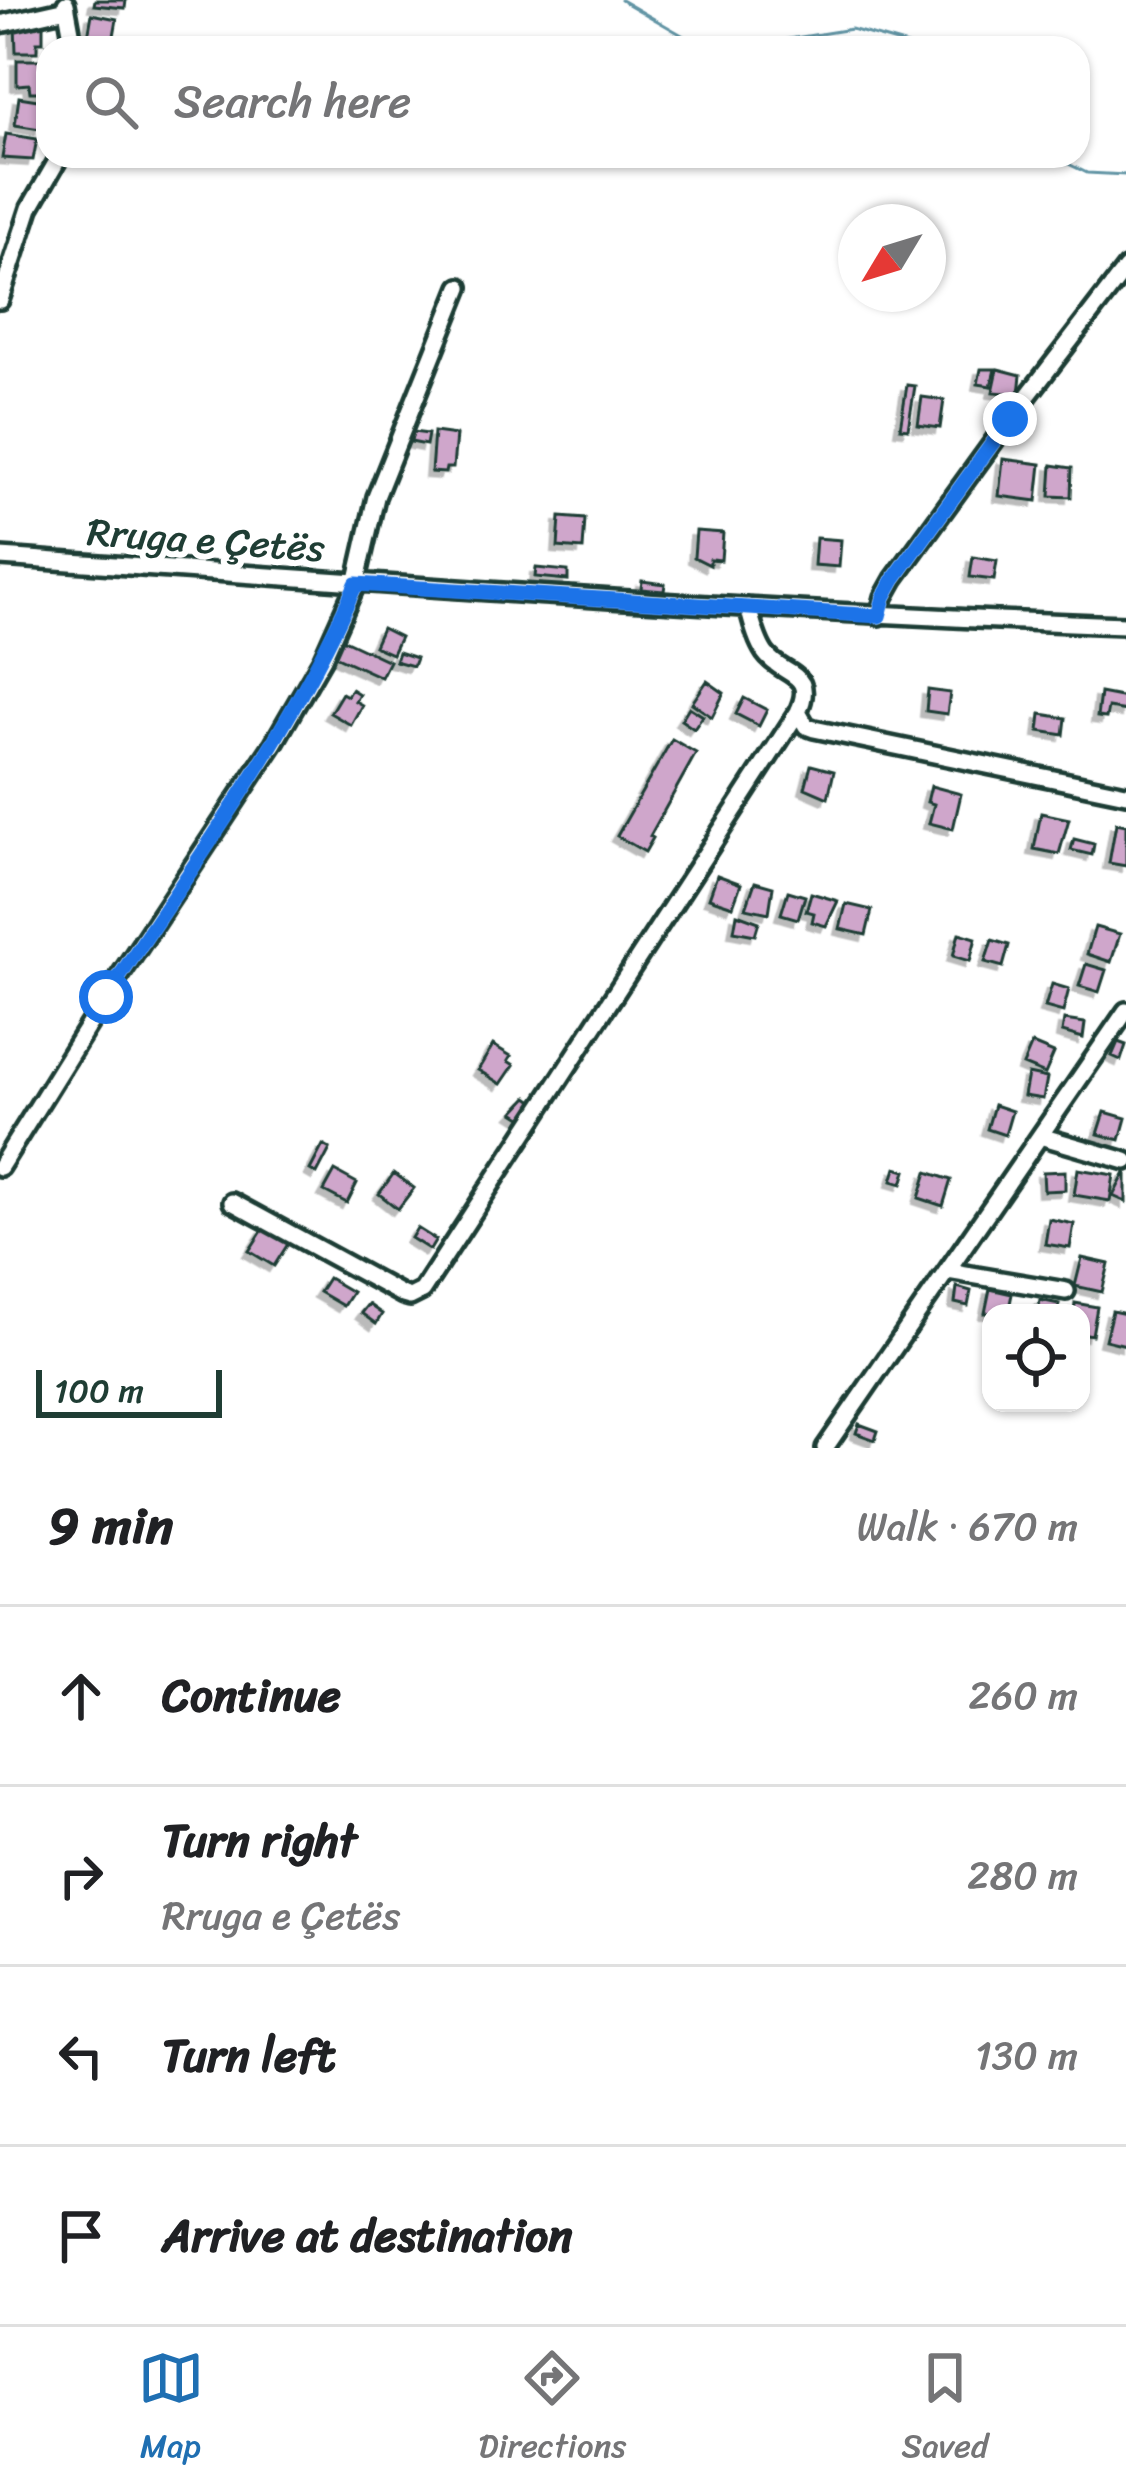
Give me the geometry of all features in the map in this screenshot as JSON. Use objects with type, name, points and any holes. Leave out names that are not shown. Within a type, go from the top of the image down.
[{"type":"street","points":[[0,24],[66,4],[72,36]]},
{"type":"street","points":[[0,300],[30,208],[53,168]]},
{"type":"street","points":[[879,616],[894,579],[1126,268]]},
{"type":"street","points":[[0,1167],[274,743],[323,658],[356,584],[376,497],[460,287]]},
{"type":"street","name":"Rruga e Çetës","points":[[0,557],[879,616],[1126,625]]},
{"type":"street","points":[[232,1202],[403,1295],[422,1292],[798,712],[802,685],[765,652],[748,607]]},
{"type":"street","points":[[798,712],[806,726],[814,729],[1126,794]]},
{"type":"street","points":[[826,1448],[1126,1011]]},
{"type":"street","points":[[1040,1136],[1126,1161]]},
{"type":"street","points":[[947,1270],[1066,1291]]},
{"type":"building","points":[[95,0],[126,0],[125,8],[94,5]]},
{"type":"building","points":[[92,14],[117,19],[114,36],[88,36]]},
{"type":"building","points":[[43,23],[43,36],[36,36],[36,52],[16,52],[15,24]]},
{"type":"building","points":[[17,60],[36,60],[36,92],[30,92],[29,84],[17,85]]},
{"type":"building","points":[[19,97],[36,100],[36,128],[15,125]]},
{"type":"building","points":[[6,134],[36,139],[33,160],[2,158]]},
{"type":"building","points":[[981,369],[995,369],[991,386],[978,384]]},
{"type":"building","points":[[998,369],[1021,375],[1019,394],[993,392]]},
{"type":"building","points":[[907,385],[915,386],[908,429],[900,428]]},
{"type":"building","points":[[922,397],[944,400],[940,428],[918,425]]},
{"type":"building","points":[[413,432],[428,434],[426,445],[411,442]]},
{"type":"building","points":[[434,432],[456,435],[453,468],[446,468],[445,473],[431,472]]},
{"type":"building","points":[[1003,459],[1041,464],[1037,501],[999,496]]},
{"type":"building","points":[[1052,465],[1072,468],[1071,497],[1050,496]]},
{"type":"building","points":[[560,517],[585,519],[583,549],[558,547]]},
{"type":"building","points":[[696,531],[723,533],[721,560],[710,559],[710,565],[694,557]]},
{"type":"building","points":[[816,538],[841,540],[839,567],[814,565]]},
{"type":"building","points":[[973,557],[997,561],[994,580],[970,577]]},
{"type":"building","points":[[536,568],[568,571],[568,580],[535,577]]},
{"type":"building","points":[[642,581],[665,584],[664,591],[641,589]]},
{"type":"building","points":[[382,628],[400,637],[392,654],[374,646]]},
{"type":"building","points":[[342,639],[389,661],[381,677],[335,656]]},
{"type":"building","points":[[398,652],[416,658],[413,666],[395,661]]},
{"type":"building","points":[[707,681],[724,693],[712,717],[692,703]]},
{"type":"building","points":[[351,689],[359,694],[355,701],[362,705],[351,725],[330,713],[342,693],[347,696]]},
{"type":"building","points":[[928,690],[950,693],[947,714],[926,711]]},
{"type":"building","points":[[1100,693],[1126,698],[1126,711],[1108,708],[1106,718],[1097,717]]},
{"type":"building","points":[[744,698],[767,710],[759,726],[736,714]]},
{"type":"building","points":[[689,707],[703,716],[694,729],[681,720]]},
{"type":"building","points":[[1041,714],[1066,718],[1064,735],[1039,731]]},
{"type":"building","points":[[672,739],[696,753],[645,852],[617,836]]},
{"type":"building","points":[[811,765],[834,771],[828,798],[805,788]]},
{"type":"building","points":[[931,786],[961,794],[953,829],[929,823],[934,804],[927,802]]},
{"type":"building","points":[[1041,813],[1069,819],[1059,854],[1034,849]]},
{"type":"building","points":[[1116,823],[1126,825],[1126,866],[1109,863]]},
{"type":"building","points":[[1074,839],[1094,844],[1092,855],[1071,850]]},
{"type":"building","points":[[717,875],[741,884],[733,906],[709,898]]},
{"type":"building","points":[[755,882],[773,887],[769,913],[746,908]]},
{"type":"building","points":[[788,891],[805,896],[798,919],[781,914]]},
{"type":"building","points":[[811,893],[838,901],[826,926],[812,922],[814,913],[806,911]]},
{"type":"building","points":[[846,904],[872,910],[866,935],[840,929]]},
{"type":"building","points":[[737,914],[759,922],[755,935],[734,931]]},
{"type":"building","points":[[1095,927],[1120,934],[1111,962],[1087,954]]},
{"type":"building","points":[[959,933],[976,938],[970,961],[953,956]]},
{"type":"building","points":[[992,940],[1009,945],[1003,967],[985,962]]},
{"type":"building","points":[[1086,964],[1106,970],[1099,992],[1079,986]]},
{"type":"building","points":[[1052,984],[1069,989],[1063,1012],[1045,1007]]},
{"type":"building","points":[[1064,1020],[1085,1023],[1083,1038],[1062,1032]]},
{"type":"building","points":[[1118,1042],[1126,1045],[1121,1060],[1112,1056]]},
{"type":"building","points":[[1032,1044],[1054,1053],[1045,1074],[1023,1065]]},
{"type":"building","points":[[493,1045],[511,1056],[508,1061],[514,1065],[501,1084],[478,1070]]},
{"type":"building","points":[[1028,1074],[1047,1078],[1043,1099],[1024,1096]]},
{"type":"building","points":[[528,1097],[535,1102],[525,1119],[514,1112]]},
{"type":"building","points":[[994,1105],[1012,1111],[1005,1135],[987,1129]]},
{"type":"building","points":[[1105,1112],[1126,1118],[1120,1140],[1098,1134]]},
{"type":"building","points":[[323,1145],[330,1149],[317,1174],[310,1170]]},
{"type":"building","points":[[896,1168],[906,1171],[902,1184],[892,1181]]},
{"type":"building","points":[[1078,1169],[1114,1175],[1110,1201],[1074,1195]]},
{"type":"building","points":[[335,1171],[357,1183],[347,1203],[324,1191]]},
{"type":"building","points":[[1065,1171],[1065,1190],[1044,1191],[1043,1172]]},
{"type":"building","points":[[927,1172],[951,1180],[943,1206],[919,1198]]},
{"type":"building","points":[[394,1173],[414,1188],[398,1209],[379,1194]]},
{"type":"building","points":[[1126,1174],[1126,1202],[1113,1196]]},
{"type":"building","points":[[1049,1219],[1074,1224],[1070,1248],[1045,1244]]},
{"type":"building","points":[[264,1228],[288,1244],[274,1266],[249,1251]]},
{"type":"building","points":[[417,1228],[436,1240],[430,1250],[411,1238]]},
{"type":"building","points":[[1082,1258],[1109,1264],[1102,1292],[1075,1286]]},
{"type":"building","points":[[328,1278],[352,1292],[343,1306],[319,1292]]},
{"type":"building","points":[[957,1287],[971,1291],[968,1306],[955,1303]]},
{"type":"building","points":[[990,1289],[1012,1294],[1010,1304],[987,1304]]},
{"type":"building","points":[[368,1304],[382,1314],[376,1324],[361,1313]]},
{"type":"building","points":[[1090,1306],[1097,1307],[1090,1335]]},
{"type":"building","points":[[1112,1311],[1126,1314],[1126,1345],[1105,1340]]},
{"type":"building","points":[[859,1424],[878,1431],[875,1440],[856,1433]]},
{"type":"waterway","points":[[621,0],[684,36]]},
{"type":"waterway","points":[[808,36],[851,29],[876,36]]},
{"type":"waterway","points":[[1077,168],[1126,175]]},
{"type":"route","points":[[106,997],[274,743],[323,658],[356,584],[879,616],[894,579],[1010,419]]}]
